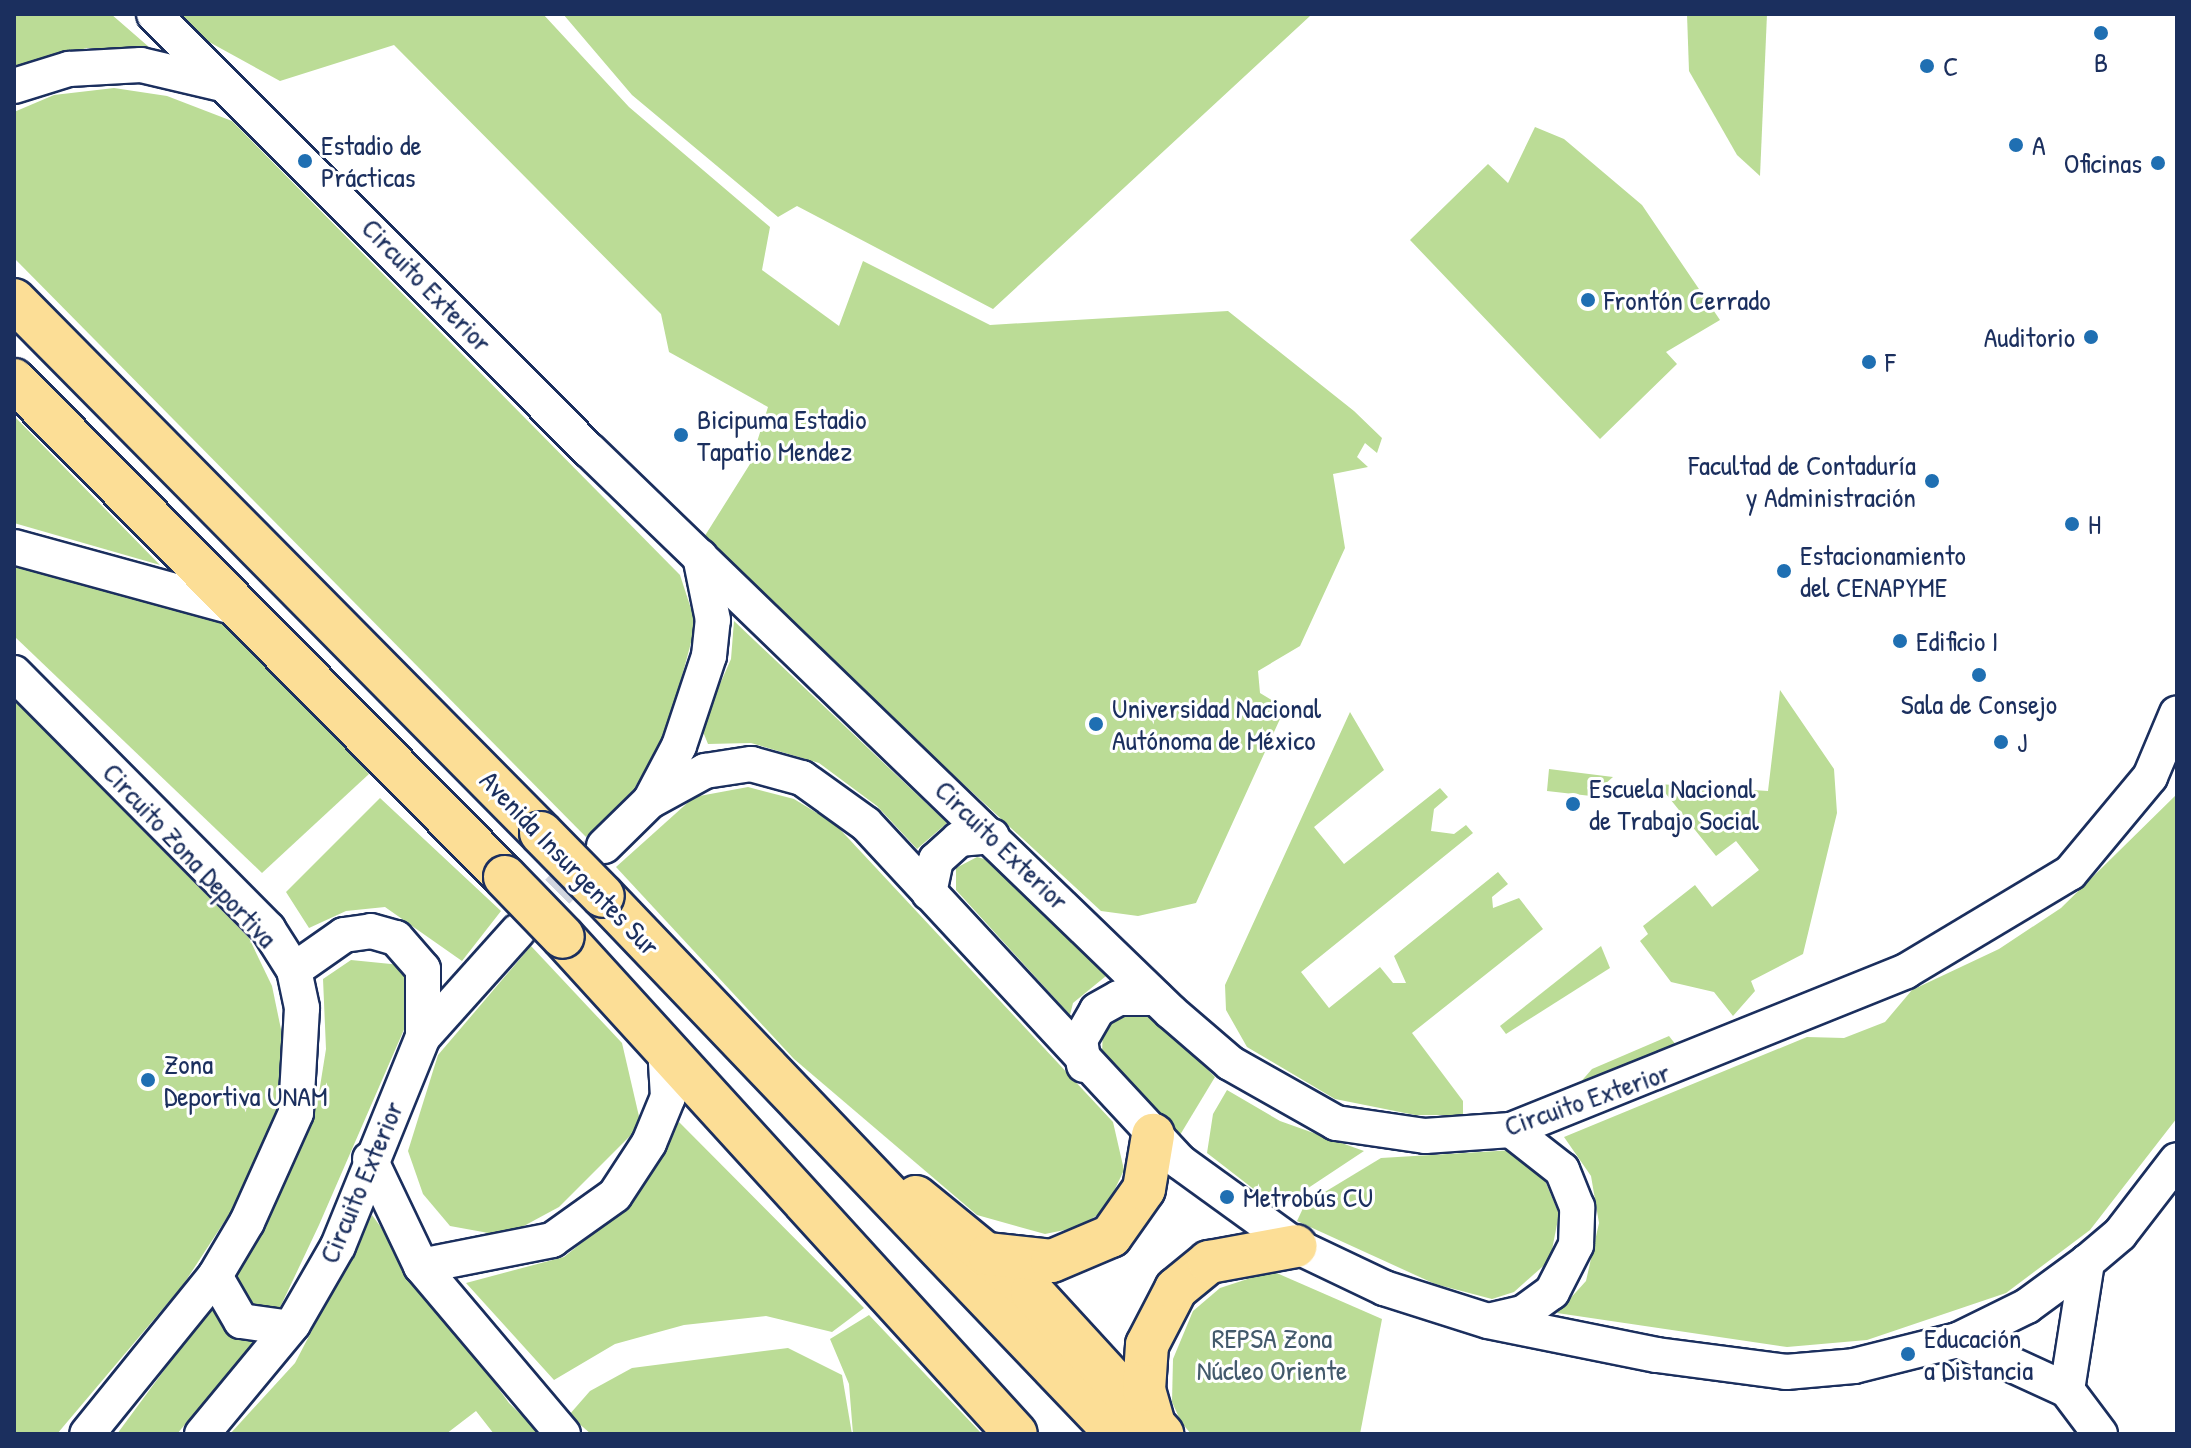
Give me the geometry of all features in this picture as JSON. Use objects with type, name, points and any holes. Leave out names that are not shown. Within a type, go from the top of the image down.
[{"type":"main road","name":"Avenida Insurgentes Sur","points":[[14,300],[804,1103],[1144,1430]]},
{"type":"main road","name":"Avenida Insurgentes Sur","points":[[14,380],[563,937],[1016,1434]]},
{"type":"main road","points":[[804,1103],[989,1254],[1144,1430]]},
{"type":"main road","points":[[989,1254],[1052,1261],[1111,1236],[1144,1189],[1153,1135]]},
{"type":"main road","points":[[1144,1430],[1147,1345],[1176,1289],[1209,1262],[1296,1246]]},
{"type":"street","name":"Circuito Exterior","points":[[154,14],[700,556],[1156,998],[1230,1063],[1336,1123],[1425,1136],[1511,1130],[1731,1046],[1963,941],[2070,873],[2163,772],[2177,713]]},
{"type":"street","points":[[14,86],[69,69],[141,65],[223,84]]},
{"type":"street","points":[[14,547],[242,609]]},
{"type":"street","points":[[650,801],[679,746],[709,656],[713,620],[700,556]]},
{"type":"street","name":"Circuito Zona Deportiva","points":[[14,673],[268,929],[294,970],[305,1032],[296,1113],[215,1276],[87,1434]]},
{"type":"street","points":[[604,846],[650,801],[705,771],[736,767],[802,778],[866,824],[1084,1065],[1153,1135],[1296,1246],[1384,1288],[1488,1321],[1742,1371],[1854,1366],[1958,1340],[2027,1306],[2120,1234],[2177,1160]]},
{"type":"street","points":[[929,893],[936,860],[959,839],[992,836]]},
{"type":"street","points":[[294,970],[344,935],[371,931],[396,938],[423,969],[423,1037]]},
{"type":"street","name":"Circuito Exterior","points":[[202,1434],[290,1328],[338,1246],[370,1159],[423,1037],[518,931]]},
{"type":"street","points":[[1084,1065],[1080,1040],[1097,1010],[1119,998],[1156,998]]},
{"type":"street","points":[[421,1266],[552,1240],[615,1195],[649,1143],[668,1097],[665,1047]]},
{"type":"street","points":[[1488,1321],[1523,1313],[1552,1292],[1576,1245],[1577,1207],[1562,1170],[1538,1144],[1511,1130]]},
{"type":"street","points":[[370,1159],[421,1266],[563,1434]]},
{"type":"street","points":[[2067,1390],[2087,1262]]},
{"type":"street","points":[[215,1276],[241,1321],[290,1328]]},
{"type":"street","points":[[1958,1340],[2067,1390],[2100,1434]]},
{"type":"green space","points":[[14,14],[111,14],[157,54],[87,48],[14,67]]},
{"type":"green space","points":[[175,14],[543,14],[629,107],[770,227],[762,270],[839,326],[863,261],[990,325],[1228,311],[1354,411],[1382,438],[1377,453],[1365,443],[1357,457],[1368,467],[1333,474],[1345,548],[1300,646],[1258,671],[1260,693],[1285,708],[1196,903],[1138,916],[1101,911],[701,542],[750,464],[768,407],[669,352],[661,314],[394,45],[280,81],[200,37]]},
{"type":"green space","points":[[563,14],[1310,16],[993,309],[797,206],[778,217],[632,95]]},
{"type":"green space","points":[[1687,14],[1767,14],[1760,176],[1737,155],[1689,71]]},
{"type":"green space","points":[[114,88],[167,96],[232,121],[680,575],[696,624],[667,732],[634,789],[586,837],[14,258],[14,112],[54,95]]},
{"type":"green space","name":"Frontón Cerrado","points":[[1535,127],[1564,139],[1642,205],[1720,320],[1666,352],[1677,364],[1600,439],[1410,240],[1488,164],[1508,183]]},
{"type":"green space","points":[[14,416],[160,565],[14,523]]},
{"type":"green space","points":[[14,563],[237,626],[369,774],[262,873],[14,636]]},
{"type":"green space","points":[[734,621],[947,823],[917,849],[877,806],[819,763],[751,743],[708,744],[701,727],[731,659]]},
{"type":"green space","points":[[1780,690],[1834,769],[1837,813],[1803,954],[1751,981],[1755,991],[1733,1016],[1714,992],[1671,982],[1640,941],[1648,934],[1643,926],[1695,885],[1712,907],[1759,870],[1736,841],[1716,856],[1658,784],[1768,791]]},
{"type":"green space","name":"Zona Deportiva UNAM","points":[[14,700],[249,938],[272,986],[283,1039],[275,1121],[241,1196],[183,1285],[57,1434],[14,1434]]},
{"type":"green space","points":[[1350,712],[1384,770],[1314,827],[1344,864],[1440,788],[1448,797],[1434,809],[1431,831],[1454,834],[1466,825],[1473,833],[1301,972],[1329,1008],[1380,967],[1393,983],[1406,983],[1394,956],[1498,872],[1508,884],[1492,897],[1493,908],[1519,898],[1543,929],[1412,1033],[1463,1101],[1463,1115],[1415,1115],[1335,1099],[1247,1047],[1226,1010],[1225,985]]},
{"type":"green space","points":[[1549,769],[1613,777],[1591,796],[1547,791]]},
{"type":"green space","points":[[748,787],[794,799],[835,824],[1113,1122],[1124,1170],[1105,1210],[1079,1227],[1045,1234],[977,1215],[794,1059],[616,867],[694,797]]},
{"type":"green space","points":[[2177,794],[2177,1118],[2090,1230],[2006,1293],[1867,1340],[1787,1347],[1557,1313],[1586,1281],[1599,1223],[1591,1176],[1564,1137],[1807,1037],[1844,1038],[1885,1022],[1912,990],[1999,949],[2061,908]]},
{"type":"green space","points":[[380,798],[501,911],[462,961],[385,907],[346,911],[309,928],[286,892]]},
{"type":"green space","points":[[977,857],[988,860],[1106,976],[1073,1003],[1070,1015],[956,890],[956,868]]},
{"type":"green space","points":[[531,946],[622,1043],[641,1125],[559,1207],[505,1236],[450,1226],[423,1194],[408,1151],[438,1055]]},
{"type":"green space","points":[[1601,946],[1610,968],[1506,1034],[1500,1026]]},
{"type":"green space","points":[[351,960],[401,965],[409,974],[409,1018],[319,1225],[276,1316],[268,1318],[229,1290],[318,1099],[326,1049],[323,979]]},
{"type":"green space","points":[[1132,1008],[1156,1017],[1215,1077],[1180,1135],[1102,1054],[1103,1027]]},
{"type":"green space","points":[[1669,1036],[1676,1045],[1578,1085],[1592,1069]]},
{"type":"green space","points":[[1227,1090],[1280,1121],[1364,1151],[1278,1208],[1207,1153],[1213,1114]]},
{"type":"green space","points":[[679,1122],[864,1308],[832,1332],[766,1316],[684,1325],[615,1344],[554,1380],[466,1283],[564,1257],[620,1212]]},
{"type":"green space","points":[[1514,1150],[1541,1171],[1559,1214],[1550,1260],[1514,1292],[1492,1299],[1435,1284],[1297,1221],[1305,1204],[1381,1158]]},
{"type":"green space","points":[[372,1215],[509,1403],[541,1434],[494,1434],[476,1411],[446,1434],[230,1434],[295,1363]]},
{"type":"green space","name":"REPSA Zona Núcleo Oriente","points":[[1272,1271],[1382,1319],[1360,1434],[1191,1434],[1181,1422],[1172,1402],[1173,1359],[1193,1311],[1220,1288]]},
{"type":"green space","points":[[213,1304],[258,1337],[177,1434],[117,1434]]},
{"type":"green space","points":[[869,1315],[982,1434],[853,1434],[849,1384],[830,1339]]},
{"type":"green space","points":[[788,1348],[842,1375],[852,1434],[591,1434],[569,1415],[590,1391],[632,1368]]},
{"type":"tunnel","points":[[521,928],[597,852]]},
{"type":"place","name":"B","points":[[2101,33]]},
{"type":"place","name":"C","points":[[1927,66]]},
{"type":"place","name":"A","points":[[2016,145]]},
{"type":"place","name":"Estadio de Prácticas","points":[[305,161]]},
{"type":"place","name":"Oficinas","points":[[2158,163]]},
{"type":"place","name":"Frontón Cerrado","points":[[1588,300]]},
{"type":"place","name":"Auditorio","points":[[2091,337]]},
{"type":"place","name":"F","points":[[1869,362]]},
{"type":"place","name":"Bicipuma Estadio Tapatio Mendez","points":[[681,435]]},
{"type":"place","name":"Facultad de Contaduría y Administración","points":[[1932,481]]},
{"type":"place","name":"H","points":[[2072,524]]},
{"type":"place","name":"Estacionamiento del CENAPYME","points":[[1784,571]]},
{"type":"place","name":"Edificio I","points":[[1900,641]]},
{"type":"place","name":"Sala de Consejo","points":[[1979,675]]},
{"type":"place","name":"Universidad Nacional Autónoma de México","points":[[1096,724]]},
{"type":"place","name":"J","points":[[2001,742]]},
{"type":"place","name":"Escuela Nacional de Trabajo Social","points":[[1573,804]]},
{"type":"place","name":"Zona Deportiva UNAM","points":[[148,1080]]},
{"type":"place","name":"Metrobús CU","points":[[1227,1197]]},
{"type":"place","name":"Educación a Distancia","points":[[1908,1354]]}]
